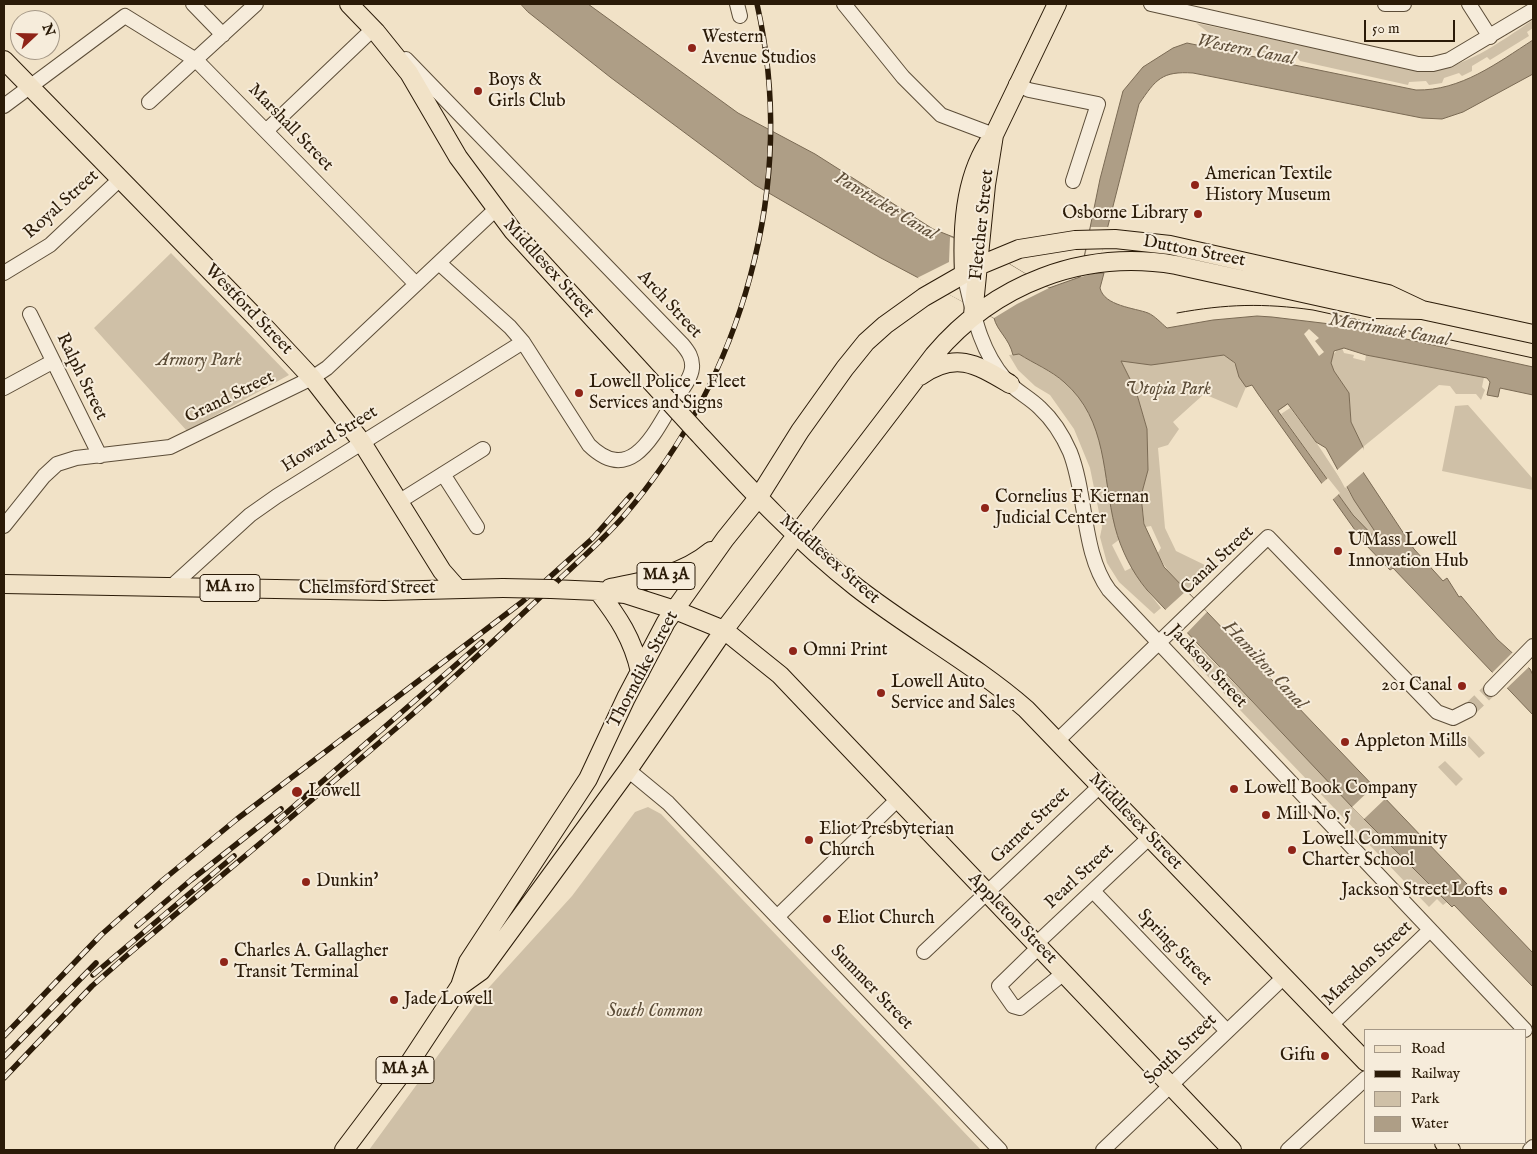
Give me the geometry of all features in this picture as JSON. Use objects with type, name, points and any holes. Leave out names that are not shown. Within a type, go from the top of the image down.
[{"type":"main road","name":"Middlesex Street","points":[[349,4],[375,30],[409,73],[458,157],[533,254],[758,498],[855,586],[1004,690],[1057,741],[1364,1060]]},
{"type":"main road","name":"Fletcher Street","points":[[975,310],[971,270],[972,245],[994,135],[1016,84],[1057,4]]},
{"type":"main road","name":"Westford Street","points":[[4,60],[119,180],[259,320],[312,378],[361,441],[442,571],[457,588]]},
{"type":"main road","name":"Dutton Street","points":[[971,270],[998,257],[1034,246],[1097,239],[1170,246],[1388,294],[1422,310]]},
{"type":"main road","name":"Dutton Street","points":[[975,310],[1035,280],[1091,264],[1122,261],[1167,264],[1375,309],[1422,310],[1533,334]]},
{"type":"main road","name":"Thorndike Street","points":[[344,1150],[408,1065],[460,986],[468,962],[588,779],[640,672],[674,610],[725,539],[758,498],[828,390],[866,342],[901,313],[937,289],[971,270]]},
{"type":"main road","name":"Thorndike Street","points":[[460,986],[481,971],[628,770],[724,630],[796,533],[912,383],[945,342],[975,310]]},
{"type":"main road","points":[[912,383],[938,366],[962,362],[983,368],[1010,384]]},
{"type":"main road","name":"MA 3A","points":[[598,591],[661,578],[699,560],[725,539]]},
{"type":"main road","name":"Chelmsford Street","points":[[4,584],[384,591],[457,588],[598,591],[625,594],[674,610],[724,630]]},
{"type":"main road","points":[[598,591],[628,633],[636,652],[640,672]]},
{"type":"main road","name":"Appleton Street","points":[[724,630],[780,675],[1232,1150]]},
{"type":"street","points":[[193,4],[223,35]]},
{"type":"street","points":[[149,102],[256,4]]},
{"type":"street","points":[[844,4],[903,76],[942,115],[994,135]]},
{"type":"street","points":[[1385,4],[1404,4]]},
{"type":"street","points":[[1469,4],[1490,37]]},
{"type":"street","points":[[1158,5],[1418,64],[1433,64],[1449,60],[1533,10]]},
{"type":"street","name":"Marshall Street","points":[[29,86],[125,16],[196,60],[267,130],[415,283]]},
{"type":"street","points":[[267,130],[375,30]]},
{"type":"street","name":"Arch Street","points":[[375,30],[437,89],[690,354],[691,373],[646,446],[629,458],[610,459],[600,456],[589,445],[523,342],[510,327],[438,263]]},
{"type":"street","points":[[1016,84],[1029,90],[1098,104],[1073,181]]},
{"type":"street","points":[[4,106],[29,86]]},
{"type":"street","name":"Royal Street","points":[[4,273],[50,245],[119,180]]},
{"type":"street","name":"Grand Street","points":[[4,526],[50,469],[65,460],[170,447],[312,378],[327,368],[496,208]]},
{"type":"street","name":"Jackson Street","points":[[975,310],[991,359],[1010,384],[1040,408],[1059,431],[1075,465],[1099,574],[1114,596],[1523,1029]]},
{"type":"street","name":"Ralph Street","points":[[30,314],[100,456]]},
{"type":"street","name":"Howard Street","points":[[170,587],[250,515],[361,441],[523,342]]},
{"type":"street","points":[[4,388],[52,362]]},
{"type":"street","points":[[400,501],[483,449]]},
{"type":"street","points":[[443,474],[477,527]]},
{"type":"street","name":"Canal Street","points":[[1057,741],[1268,537],[1437,712],[1453,718],[1469,710]]},
{"type":"street","points":[[1493,686],[1531,648]]},
{"type":"street","name":"Summer Street","points":[[628,770],[668,803],[1000,1150]]},
{"type":"street","name":"Garnet Street","points":[[924,952],[1100,786]]},
{"type":"street","points":[[777,916],[898,799]]},
{"type":"street","name":"Pearl Street","points":[[1064,973],[1020,1008],[1013,1006],[999,986],[1038,945],[1150,837]]},
{"type":"street","name":"Spring Street","points":[[1093,891],[1227,1031]]},
{"type":"street","name":"Marsdon Street","points":[[1330,1025],[1430,930]]},
{"type":"street","name":"South Street","points":[[1105,1149],[1284,977]]},
{"type":"street","points":[[1288,1150],[1364,1080]]},
{"type":"street","points":[[1530,1150],[1533,1147]]},
{"type":"green space","points":[[1533,20],[1533,28],[1527,32],[1529,36],[1490,60],[1487,57],[1472,66],[1472,71],[1462,76],[1459,73],[1444,78],[1442,83],[1429,85],[1426,81],[1409,82],[1408,85],[1300,61],[1296,55],[1279,52],[1277,56],[1218,42],[1213,43],[1210,40],[1209,33],[1196,23],[1422,71],[1438,69],[1467,60],[1494,46]]},
{"type":"green space","name":"Armory Park","points":[[171,253],[289,375],[187,431],[94,328]]},
{"type":"green space","points":[[1339,348],[1342,348],[1344,353],[1354,355],[1353,358],[1365,361],[1366,355],[1484,377],[1482,387],[1485,390],[1481,400],[1476,394],[1456,394],[1450,386],[1439,385],[1363,447],[1351,422],[1349,393],[1334,371],[1331,363],[1333,355]]},
{"type":"green space","points":[[1019,354],[1072,388],[1087,409],[1102,446],[1112,514],[1120,539],[1112,545],[1125,571],[1133,567],[1142,584],[1161,608],[1154,614],[1119,582],[1107,563],[1100,537],[1102,527],[1090,468],[1074,429],[1050,395],[1035,386],[1018,370],[1009,355]]},
{"type":"green space","name":"Utopia Park","points":[[1220,354],[1226,356],[1234,363],[1246,387],[1237,408],[1204,394],[1173,422],[1179,429],[1168,445],[1158,448],[1165,528],[1176,551],[1211,568],[1186,591],[1170,574],[1157,554],[1161,548],[1151,526],[1145,527],[1141,496],[1148,470],[1147,429],[1136,391],[1121,361]]},
{"type":"green space","points":[[1468,405],[1533,479],[1533,490],[1442,471],[1455,406]]},
{"type":"green space","points":[[1290,408],[1316,442],[1378,536],[1377,542],[1353,515],[1281,414]]},
{"type":"green space","points":[[1189,637],[1447,902],[1443,905],[1437,899],[1429,907],[1193,661],[1182,644]]},
{"type":"green space","points":[[1469,736],[1485,753],[1479,758],[1463,741]]},
{"type":"green space","points":[[1445,761],[1463,779],[1456,786],[1438,767]]},
{"type":"green space","name":"South Common","points":[[648,807],[661,814],[981,1150],[369,1150],[482,995],[572,896],[635,812]]},
{"type":"water","name":"Pawtucket Canal","points":[[521,4],[588,4],[738,113],[815,154],[933,229],[986,250],[1049,288],[1080,277],[1100,179],[1123,91],[1143,67],[1173,48],[1187,43],[1416,90],[1448,86],[1463,81],[1492,66],[1533,40],[1533,74],[1463,112],[1442,119],[1422,118],[1193,73],[1174,73],[1161,78],[1150,88],[1139,104],[1096,273],[1104,273],[1100,288],[1107,299],[1114,303],[1148,313],[1167,328],[1213,320],[1257,316],[1272,317],[1347,326],[1533,367],[1533,395],[1500,388],[1498,397],[1487,395],[1490,382],[1487,378],[1366,355],[1344,348],[1334,351],[1331,363],[1334,371],[1349,393],[1351,422],[1363,447],[1361,462],[1363,472],[1414,549],[1443,581],[1447,578],[1459,597],[1461,596],[1497,639],[1530,669],[1533,675],[1533,715],[1393,568],[1390,570],[1365,544],[1252,385],[1246,387],[1239,377],[1235,363],[1224,355],[1151,365],[1121,361],[1136,391],[1147,429],[1148,470],[1141,496],[1144,524],[1164,567],[1533,953],[1533,987],[1454,905],[1452,907],[1353,808],[1147,590],[1128,560],[1117,536],[1096,431],[1089,414],[1078,397],[1064,382],[1019,354],[1013,355],[994,318],[879,257],[755,185],[610,77],[528,12]],"holes":[[[1288,404],[1316,442],[1326,448],[1354,500],[1378,536],[1378,541],[1353,515],[1278,411]]]},
{"type":"pier","points":[[1091,227],[1109,227],[1096,273],[1081,277]]},
{"type":"pier","points":[[950,237],[986,250],[1049,288],[994,318],[917,278],[949,262]]},
{"type":"pier","points":[[1309,329],[1319,338],[1315,341],[1324,352],[1319,356],[1304,334]]},
{"type":"pier","points":[[1363,447],[1366,470],[1345,488],[1336,471]]},
{"type":"pier","points":[[1328,478],[1340,493],[1331,501],[1320,485]]},
{"type":"pier","points":[[1186,591],[1207,612],[1186,634],[1164,611]]},
{"type":"pier","points":[[1514,651],[1530,666],[1506,689],[1491,674]]},
{"type":"pier","points":[[1373,787],[1385,799],[1364,819],[1352,807]]},
{"type":"tunnel","points":[[1469,710],[1491,689]]},
{"type":"tram line","points":[[1177,313],[1245,306],[1278,306],[1313,310],[1533,358]]},
{"type":"railway","points":[[4,1078],[92,986],[419,708],[494,641],[614,527],[665,462],[700,403],[729,341],[750,276],[764,209],[770,141],[768,72],[757,4]]},
{"type":"railway","points":[[4,1036],[101,935],[163,880],[237,819],[522,602],[593,538],[631,495]]},
{"type":"railway","points":[[277,821],[482,642]]},
{"type":"railway","points":[[137,926],[191,880],[281,809]]},
{"type":"railway","points":[[93,975],[234,856]]},
{"type":"railway","points":[[4,1057],[96,963]]},
{"type":"place","name":"Western Avenue Studios","points":[[692,48]]},
{"type":"place","name":"Boys & Girls Club","points":[[478,91]]},
{"type":"place","name":"American Textile History Museum","points":[[1195,185]]},
{"type":"place","name":"Osborne Library","points":[[1198,214]]},
{"type":"place","name":"Lowell Police - Fleet Services and Signs","points":[[579,393]]},
{"type":"place","name":"Cornelius F. Kiernan Judicial Center","points":[[985,508]]},
{"type":"place","name":"UMass Lowell Innovation Hub","points":[[1338,551]]},
{"type":"place","name":"Omni Print","points":[[793,651]]},
{"type":"place","name":"201 Canal","points":[[1462,686]]},
{"type":"place","name":"Lowell Auto Service and Sales","points":[[881,693]]},
{"type":"place","name":"Appleton Mills","points":[[1345,742]]},
{"type":"place","name":"Lowell Book Company","points":[[1234,789]]},
{"type":"place","name":"Lowell","points":[[297,792]]},
{"type":"place","name":"Mill No. 5","points":[[1266,815]]},
{"type":"place","name":"Eliot Presbyterian Church","points":[[809,840]]},
{"type":"place","name":"Lowell Community Charter School","points":[[1292,850]]},
{"type":"place","name":"Dunkin'","points":[[306,882]]},
{"type":"place","name":"Jackson Street Lofts","points":[[1503,891]]},
{"type":"place","name":"Eliot Church","points":[[827,919]]},
{"type":"place","name":"Charles A. Gallagher Transit Terminal","points":[[224,962]]},
{"type":"place","name":"Jade Lowell","points":[[394,1000]]},
{"type":"place","name":"Gifu","points":[[1325,1056]]},
{"type":"water label","name":"Western Canal","points":[[1246,51]]},
{"type":"water label","name":"Merrimack Canal","points":[[1389,331]]},
{"type":"water label","name":"Hamilton Canal","points":[[1264,666]]}]
